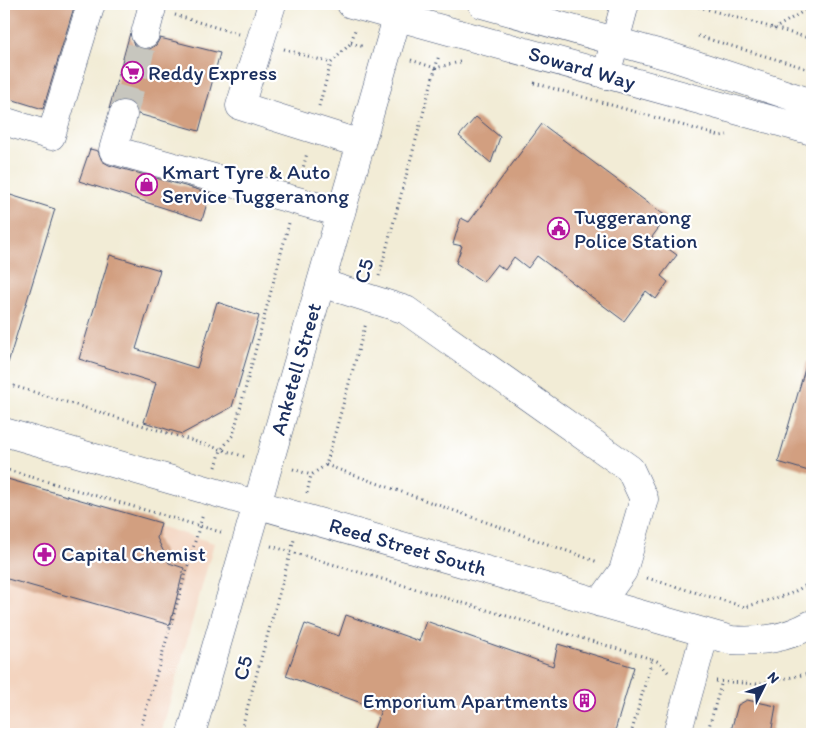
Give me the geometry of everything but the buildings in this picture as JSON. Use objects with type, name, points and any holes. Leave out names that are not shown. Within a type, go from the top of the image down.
[{"type":"street","points":[[4,121],[51,136],[91,4]]},
{"type":"street","points":[[145,34],[153,4]]},
{"type":"street","points":[[272,4],[240,106],[361,144]]},
{"type":"street","name":"Soward Way","points":[[351,4],[399,10],[606,75],[812,131]]},
{"type":"street","name":"Soward Way","points":[[482,4],[616,41],[812,103]]},
{"type":"street","points":[[606,75],[624,4]]},
{"type":"street","name":"Anketell Street","points":[[191,734],[399,10]]},
{"type":"street","points":[[123,115],[113,150],[341,213]]},
{"type":"street","points":[[321,284],[406,310],[630,469],[644,499],[623,571],[600,603]]},
{"type":"street","name":"Reed Street South","points":[[4,432],[731,640],[762,642],[801,630],[812,624]]},
{"type":"street","points":[[677,734],[705,633]]},
{"type":"path","points":[[689,4],[812,39]]},
{"type":"path","points":[[773,29],[812,6]]},
{"type":"path","points":[[4,383],[221,450],[233,435],[330,63],[351,43]]},
{"type":"path","name":"C5","points":[[326,465],[435,68]]},
{"type":"path","points":[[311,475],[326,465],[623,571],[745,607],[790,594],[812,582]]},
{"type":"path","points":[[4,469],[200,527],[139,734]]},
{"type":"path","name":"C5","points":[[240,734],[290,552],[652,659]]},
{"type":"path","points":[[631,734],[652,659],[659,662],[673,678]]},
{"type":"path","points":[[757,684],[812,674]]},
{"type":"path","points":[[707,734],[722,681]]},
{"type":"shaded area","points":[[4,478],[214,543],[161,734],[4,734]]},
{"type":"tunnel","points":[[123,115],[145,34]]},
{"type":"place","name":"Reddy Express","points":[[132,73]]},
{"type":"place","name":"Kmart Tyre & Auto Service Tuggeranong","points":[[146,184]]},
{"type":"place","name":"Tuggeranong Police Station","points":[[558,229]]},
{"type":"place","name":"Capital Chemist","points":[[45,554]]},
{"type":"place","name":"Emporium Apartments","points":[[584,701]]}]
